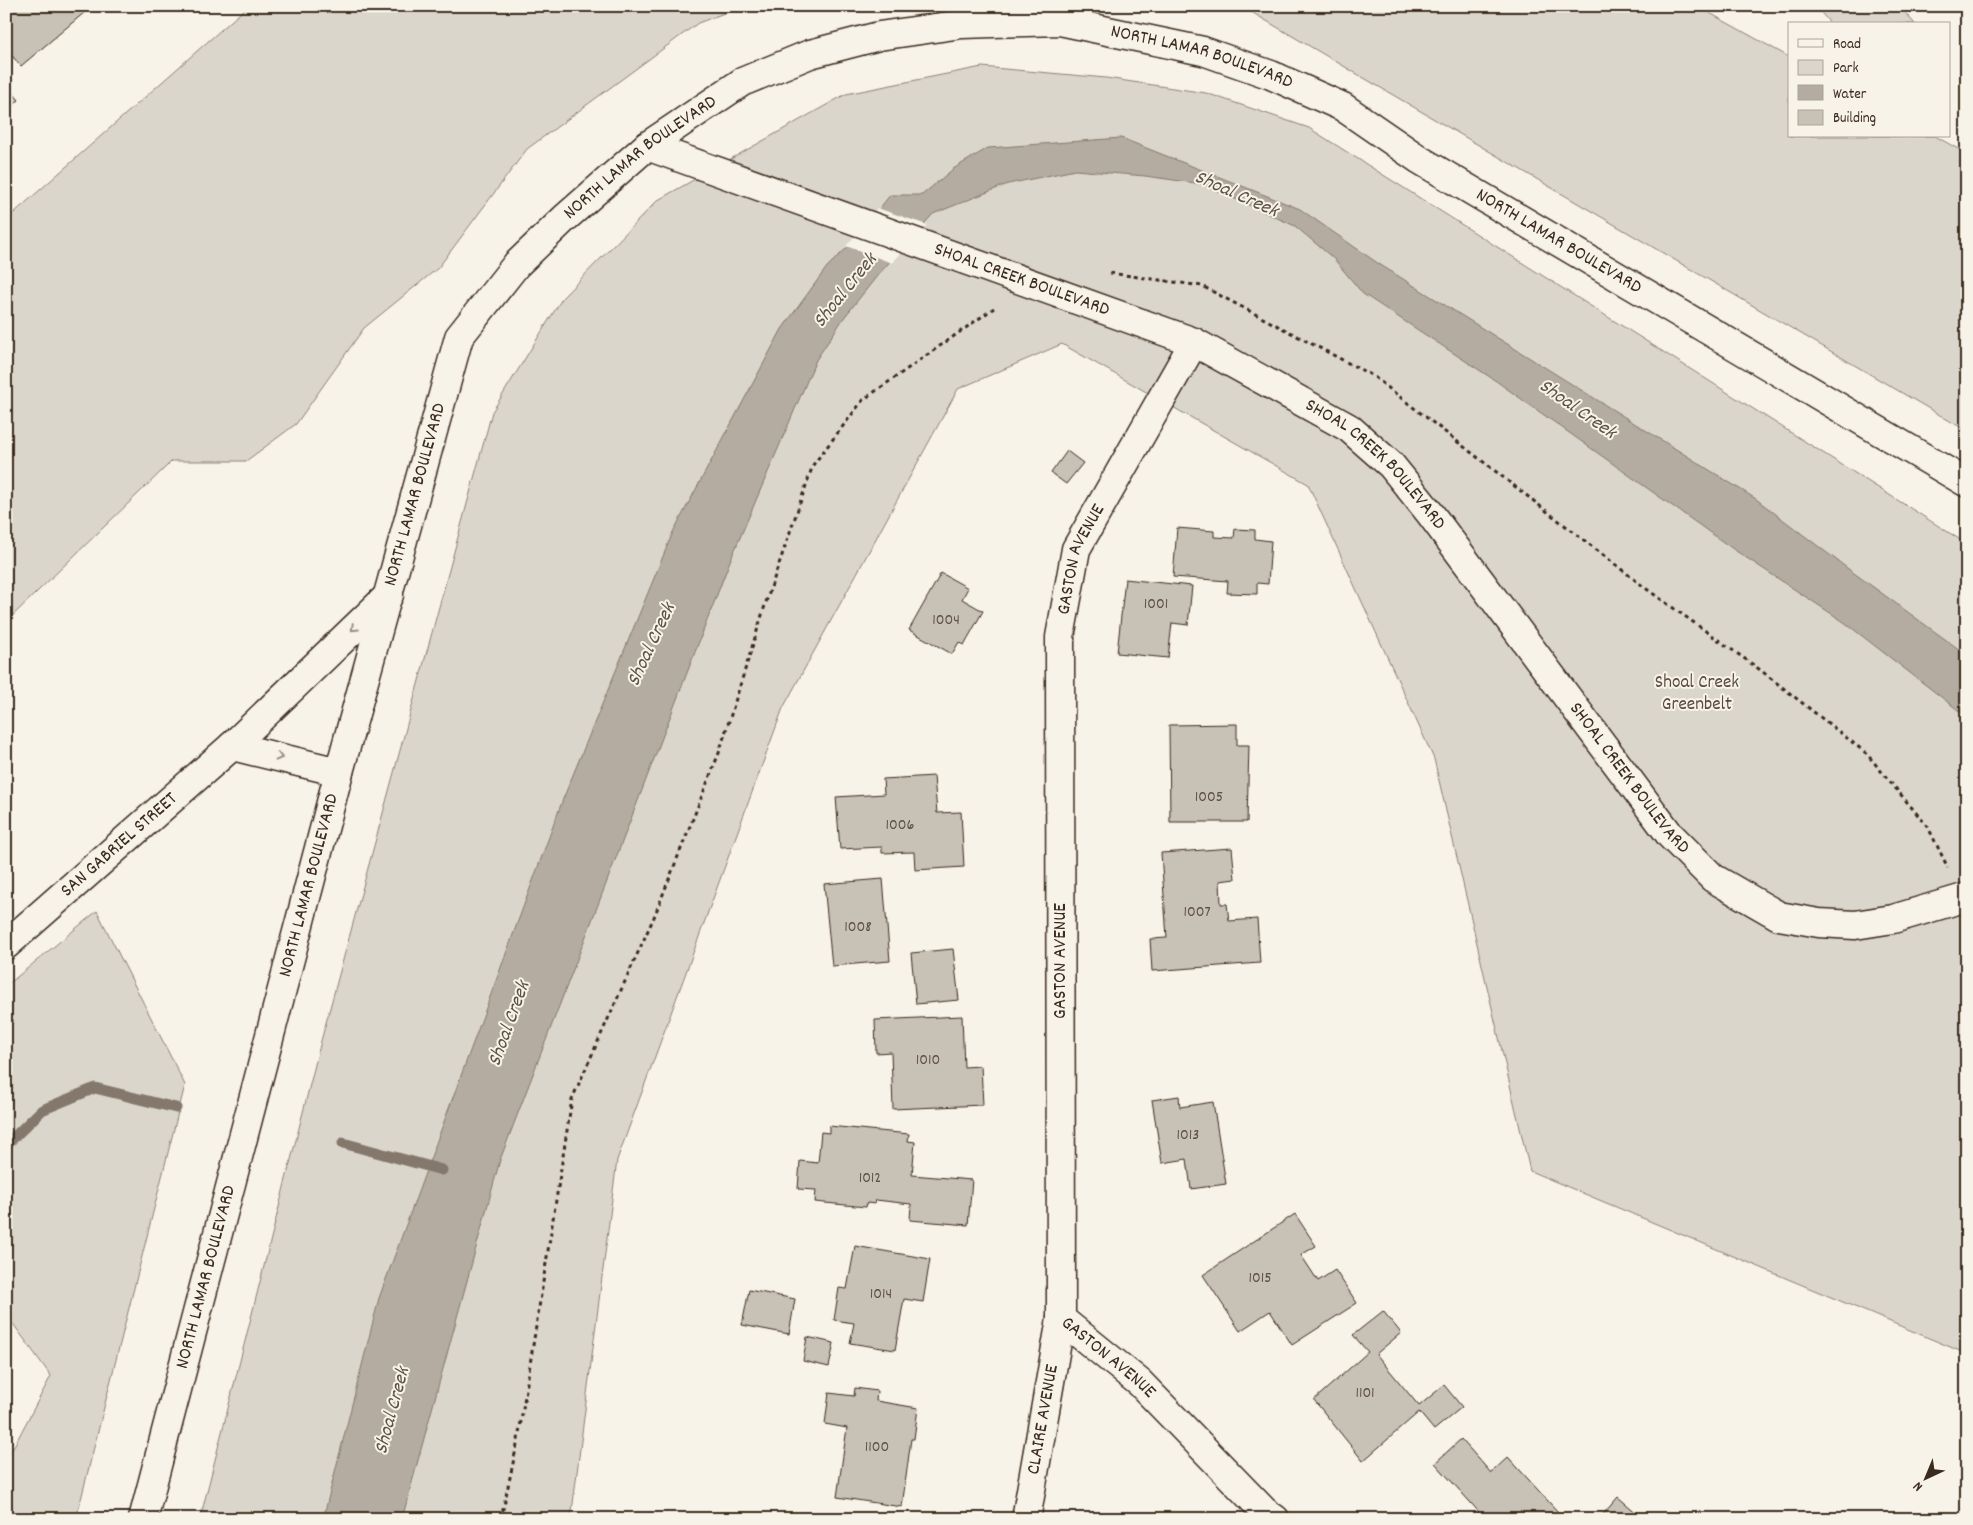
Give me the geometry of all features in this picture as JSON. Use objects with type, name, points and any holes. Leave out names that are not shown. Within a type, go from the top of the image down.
[{"type":"street","name":"NORTH LAMAR BOULEVARD","points":[[143,1519],[339,772],[460,337],[516,264],[565,218],[646,146],[742,82],[810,54],[879,36],[962,24],[1060,21],[1203,51],[1271,75],[1343,107],[1420,160],[1967,484]]},
{"type":"street","name":"SHOAL CREEK BOULEVARD","points":[[646,146],[944,253],[1028,281],[1194,342],[1349,428],[1391,465],[1429,512],[1670,835],[1713,878],[1779,916],[1819,923],[1855,925],[1893,919],[1967,897]]},
{"type":"street","name":"GASTON AVENUE","points":[[1194,342],[1076,549],[1060,637],[1061,1319],[1140,1383],[1264,1511],[1275,1519]]},
{"type":"street","name":"SAN GABRIEL STREET","points":[[6,945],[232,746],[389,595]]},
{"type":"street","points":[[232,746],[339,772]]},
{"type":"street","name":"CLAIRE AVENUE","points":[[1026,1519],[1061,1319]]},
{"type":"path","points":[[1105,273],[1202,286],[1373,376],[1648,590],[1759,669],[1866,753],[1928,827],[1951,874]]},
{"type":"path","points":[[501,1519],[518,1440],[572,1099],[654,917],[719,753],[766,599],[813,465],[864,400],[998,305]]},
{"type":"green space","points":[[248,6],[743,6],[698,23],[527,149],[438,268],[364,328],[296,424],[246,461],[172,461],[6,622],[6,355],[10,352],[6,337],[6,220]]},
{"type":"green space","points":[[1241,6],[1697,6],[1788,56],[1788,138],[1939,138],[1967,154],[1967,431]]},
{"type":"green space","points":[[1815,6],[1899,6],[1913,22],[1829,22]]},
{"type":"green space","name":"Shoal Creek Greenbelt","points":[[982,67],[1106,78],[1206,93],[1309,128],[1967,544],[1967,1354],[1530,1171],[1434,759],[1308,484],[1062,344],[958,389],[783,708],[617,1160],[571,1519],[200,1519],[321,1041],[492,412],[563,297],[658,200],[846,94]]},
{"type":"green space","points":[[97,911],[185,1085],[76,1519],[6,1519],[6,1461],[51,1376],[6,1314],[6,986]]},
{"type":"water","name":"Shoal Creek","points":[[1121,138],[1300,209],[1379,264],[1756,499],[1967,655],[1967,717],[1844,622],[1733,549],[1496,381],[1363,294],[1334,259],[1295,226],[1202,184],[1145,176],[1075,170],[1008,184],[933,214],[877,276],[843,319],[816,360],[730,561],[500,1160],[402,1519],[323,1519],[379,1298],[563,799],[673,532],[782,329],[827,267],[856,239],[890,195],[922,195],[953,169],[988,148]]},
{"type":"pier","points":[[877,208],[927,225],[892,263],[846,246]]},
{"type":"building","points":[[6,6],[86,6],[82,10],[85,12],[21,66],[6,49]]},
{"type":"building","points":[[6,85],[19,100],[6,111]]},
{"type":"building","points":[[1067,451],[1083,463],[1066,484],[1051,473]]},
{"type":"building","points":[[1177,528],[1214,531],[1214,537],[1234,538],[1235,529],[1255,530],[1255,539],[1271,541],[1268,584],[1257,583],[1257,594],[1227,593],[1228,581],[1173,577]]},
{"type":"building","points":[[941,573],[968,588],[962,599],[983,611],[964,645],[959,642],[952,654],[909,630]]},
{"type":"building","points":[[1125,579],[1192,586],[1188,625],[1172,623],[1168,658],[1117,653]]},
{"type":"building","points":[[1237,724],[1237,745],[1249,745],[1247,822],[1170,822],[1169,725]]},
{"type":"building","points":[[934,776],[937,813],[961,812],[964,867],[915,870],[914,852],[882,853],[882,847],[840,849],[836,797],[884,794],[883,779]]},
{"type":"building","points":[[1232,848],[1235,879],[1220,881],[1221,904],[1227,904],[1229,921],[1257,919],[1260,963],[1152,971],[1150,939],[1167,938],[1161,853]]},
{"type":"building","points":[[883,879],[890,961],[832,966],[824,884]]},
{"type":"building","points":[[953,949],[959,1000],[916,1004],[911,953]]},
{"type":"building","points":[[962,1016],[964,1067],[981,1066],[983,1105],[893,1109],[891,1052],[876,1053],[875,1020]]},
{"type":"building","points":[[1179,1096],[1180,1107],[1213,1102],[1226,1184],[1191,1189],[1187,1159],[1162,1163],[1152,1100]]},
{"type":"building","points":[[829,1126],[909,1134],[908,1141],[915,1142],[912,1175],[972,1180],[968,1225],[910,1220],[911,1204],[876,1200],[875,1204],[867,1203],[866,1207],[815,1202],[816,1190],[798,1189],[800,1161],[818,1163],[821,1132],[829,1133]]},
{"type":"building","points":[[1295,1214],[1316,1246],[1301,1255],[1318,1281],[1335,1270],[1357,1303],[1292,1345],[1270,1311],[1240,1331],[1203,1275]]},
{"type":"building","points":[[855,1246],[930,1259],[923,1302],[904,1299],[895,1350],[850,1343],[854,1323],[834,1320],[839,1288],[847,1289]]},
{"type":"building","points":[[749,1290],[795,1299],[789,1334],[742,1325]]},
{"type":"building","points":[[1383,1311],[1401,1333],[1376,1354],[1419,1406],[1444,1385],[1462,1407],[1434,1430],[1419,1412],[1363,1461],[1314,1400],[1368,1352],[1353,1335]]},
{"type":"building","points":[[807,1337],[834,1343],[829,1367],[803,1361]]},
{"type":"building","points":[[855,1388],[877,1391],[876,1401],[918,1408],[914,1439],[911,1439],[902,1507],[837,1497],[847,1428],[825,1424],[829,1393],[854,1396]]},
{"type":"building","points":[[1461,1439],[1491,1473],[1508,1457],[1558,1512],[1550,1519],[1472,1519],[1479,1512],[1435,1463]]},
{"type":"building","points":[[1618,1497],[1639,1515],[1644,1519],[1599,1519]]},
{"type":"waterway","points":[[6,1145],[42,1110],[95,1088],[176,1108]]},
{"type":"waterway","points":[[343,1143],[442,1170]]}]
